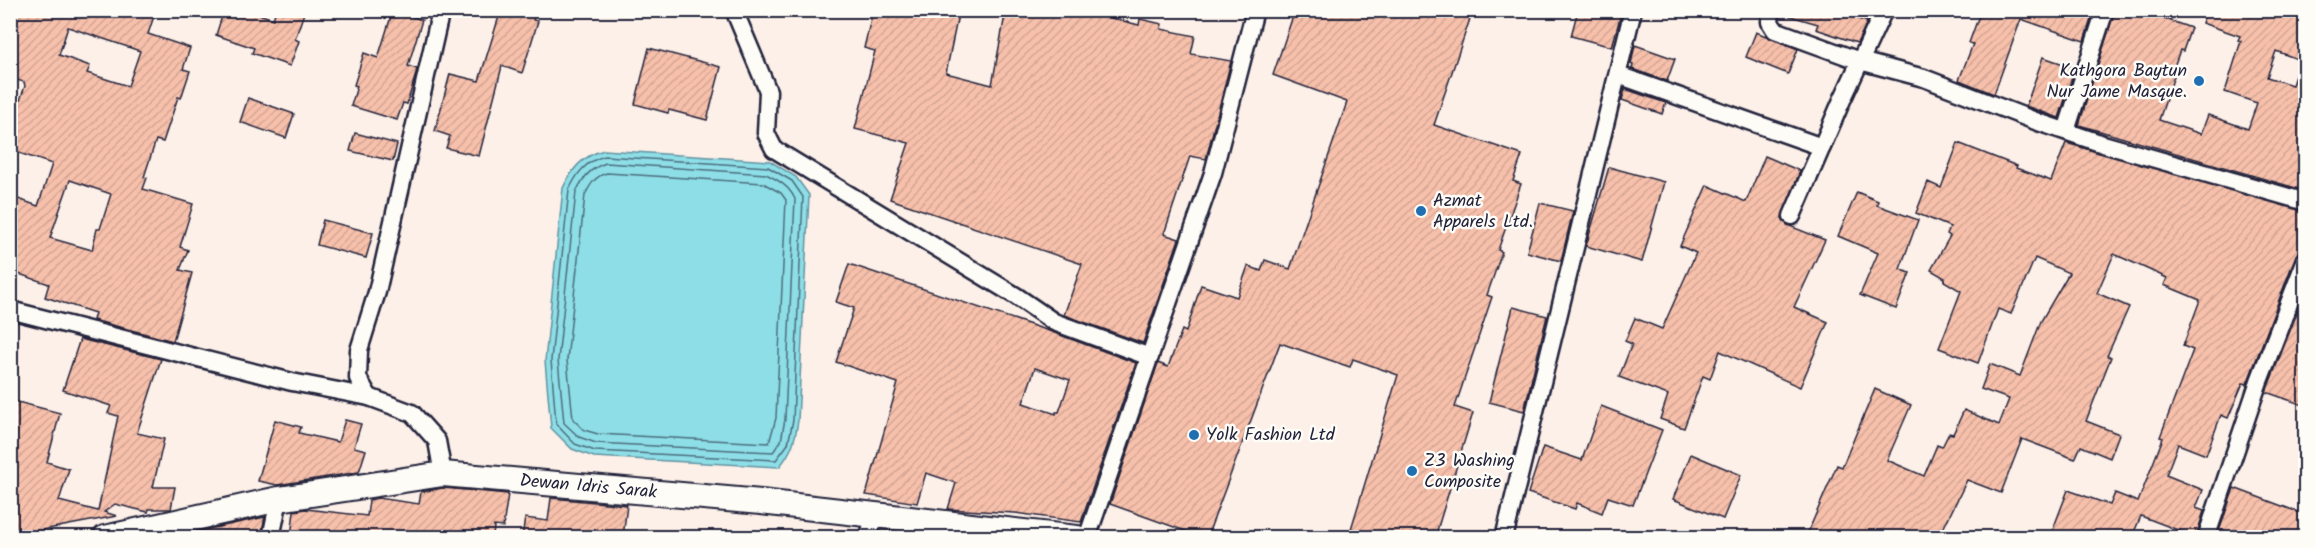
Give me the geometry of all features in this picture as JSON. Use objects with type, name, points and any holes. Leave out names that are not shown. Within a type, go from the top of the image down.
[{"type":"main road","name":"Dewan Idris Sarak","points":[[113,537],[279,500],[443,474],[761,502],[871,526],[1077,537]]},
{"type":"street","points":[[369,397],[358,378],[359,350],[380,282],[441,10]]},
{"type":"street","points":[[734,10],[768,91],[766,133],[774,149],[1016,296],[1054,322],[1150,357]]},
{"type":"street","points":[[1087,537],[1213,173],[1255,10]]},
{"type":"street","points":[[1504,537],[1633,10]]},
{"type":"street","points":[[1771,10],[1770,22],[1775,30],[1860,62],[1924,78],[2103,144],[2306,202]]},
{"type":"street","points":[[1792,216],[1884,10]]},
{"type":"street","points":[[2066,131],[2105,10]]},
{"type":"street","points":[[1618,75],[1822,147]]},
{"type":"street","points":[[2206,537],[2259,381],[2306,259]]},
{"type":"street","points":[[10,309],[292,382],[369,397],[412,413],[437,441],[443,474]]},
{"type":"street","points":[[271,537],[279,500]]},
{"type":"water","points":[[604,150],[770,161],[796,177],[809,195],[798,421],[792,446],[779,467],[594,457],[572,449],[551,428],[545,361],[563,188],[579,164]]},
{"type":"building","points":[[10,10],[156,10],[148,34],[190,48],[183,69],[190,71],[181,98],[178,97],[163,142],[156,140],[144,177],[147,178],[143,189],[193,204],[180,247],[188,250],[180,270],[192,273],[173,341],[93,320],[95,313],[45,297],[49,284],[10,271],[10,196],[38,206],[52,164],[10,150],[10,129],[25,86],[24,82],[10,78]],"holes":[[[68,27],[140,51],[128,86],[87,73],[90,66],[59,55]],[[70,180],[111,194],[100,229],[97,229],[92,250],[50,238]]]},
{"type":"building","points":[[224,10],[248,10],[273,19],[276,10],[305,10],[295,39],[299,41],[290,66],[252,53],[254,48],[216,35]]},
{"type":"building","points":[[393,10],[422,20],[408,66],[417,69],[415,77],[407,104],[403,103],[397,120],[351,106],[357,86],[354,85],[364,53],[378,58]]},
{"type":"building","points":[[501,10],[536,10],[533,20],[538,21],[522,73],[502,66],[479,156],[446,148],[450,136],[435,131],[450,74],[479,81]]},
{"type":"building","points":[[873,10],[959,10],[946,73],[992,85],[1006,10],[1113,10],[1111,18],[1139,25],[1140,19],[1162,24],[1161,29],[1195,36],[1191,54],[1231,61],[1206,159],[1190,156],[1164,234],[1179,239],[1143,343],[1064,315],[1082,264],[890,199],[909,143],[855,129],[875,51],[864,48]]},
{"type":"building","points":[[1295,10],[1473,10],[1434,125],[1522,155],[1513,181],[1521,184],[1498,250],[1502,252],[1487,295],[1492,297],[1455,407],[1473,413],[1435,537],[1380,537],[1351,529],[1398,375],[1353,359],[1350,367],[1280,343],[1207,537],[1110,504],[1158,363],[1168,367],[1182,330],[1186,332],[1201,285],[1237,297],[1248,266],[1261,271],[1265,260],[1290,269],[1347,102],[1273,75]]},
{"type":"building","points":[[1578,10],[1622,10],[1612,47],[1571,36]]},
{"type":"building","points":[[1783,10],[1846,10],[1845,14],[1867,22],[1857,43],[1816,29],[1818,24],[1783,14]]},
{"type":"building","points":[[1981,10],[2094,10],[2084,41],[2021,19],[1994,94],[1959,80],[1973,44],[1969,43]]},
{"type":"building","points":[[2115,10],[2156,10],[2154,15],[2191,28],[2171,75],[2174,76],[2159,120],[2201,134],[2208,115],[2248,129],[2257,103],[2225,92],[2241,41],[2238,40],[2240,36],[2202,23],[2206,10],[2281,10],[2306,19],[2306,191],[2079,125]],"holes":[[[2276,51],[2300,60],[2292,85],[2267,77]]]},
{"type":"building","points":[[1756,32],[1798,49],[1788,74],[1746,57]]},
{"type":"building","points":[[1635,45],[1675,59],[1667,81],[1632,69]]},
{"type":"building","points":[[649,48],[721,67],[707,120],[635,104]]},
{"type":"building","points":[[2043,57],[2075,68],[2059,118],[2026,106]]},
{"type":"building","points":[[1625,89],[1666,103],[1662,114],[1622,100]]},
{"type":"building","points":[[248,98],[294,114],[286,138],[240,122]]},
{"type":"building","points":[[355,133],[397,144],[393,161],[350,151]]},
{"type":"building","points":[[1958,143],[2051,181],[2066,143],[2306,212],[2306,249],[2296,255],[2247,384],[2243,383],[2228,418],[2221,415],[2206,455],[2178,444],[2166,475],[2203,490],[2196,508],[2204,511],[2196,537],[2141,516],[2132,537],[2050,537],[2068,490],[2110,505],[2115,493],[2138,502],[2193,350],[2183,346],[2200,300],[2164,285],[2167,278],[2114,254],[2097,293],[2129,307],[2107,356],[2111,357],[2086,421],[2119,434],[2110,458],[2081,446],[2075,459],[2022,439],[2001,493],[1967,480],[1939,537],[1887,537],[1875,532],[1873,537],[1806,537],[1837,465],[1842,467],[1875,389],[1911,405],[1887,460],[1924,476],[1937,445],[1942,447],[1949,433],[1953,434],[1964,410],[1999,425],[2009,399],[1981,389],[1990,364],[2020,376],[2041,321],[2069,273],[2035,258],[2011,314],[1998,309],[1978,363],[1939,348],[1961,291],[1931,270],[1950,236],[1947,234],[1950,227],[1916,213],[1928,182],[1941,188]]},
{"type":"building","points":[[1765,156],[1800,171],[1782,218],[1787,225],[1825,240],[1794,307],[1828,322],[1800,387],[1720,351],[1710,379],[1703,376],[1684,428],[1660,419],[1668,395],[1619,377],[1632,344],[1625,341],[1635,318],[1662,329],[1696,253],[1680,246],[1707,185],[1746,202]]},
{"type":"building","points":[[1609,167],[1664,182],[1642,262],[1586,246]]},
{"type":"building","points":[[1857,192],[1878,201],[1877,205],[1918,220],[1900,269],[1910,273],[1896,309],[1860,295],[1878,253],[1838,236]]},
{"type":"building","points":[[1540,203],[1573,211],[1561,261],[1527,252]]},
{"type":"building","points":[[323,220],[373,233],[366,258],[317,245]]},
{"type":"building","points":[[849,264],[1049,331],[1136,363],[1081,522],[1015,513],[948,509],[956,483],[926,473],[917,503],[866,495],[898,383],[836,362],[854,308],[836,302]],"holes":[[[1035,368],[1070,380],[1059,412],[1056,414],[1023,403]]]},
{"type":"building","points":[[2306,290],[2306,406],[2266,392]]},
{"type":"building","points":[[1513,307],[1547,316],[1524,411],[1489,402]]},
{"type":"building","points":[[80,339],[161,359],[137,433],[164,439],[153,487],[175,487],[171,509],[149,509],[148,512],[115,504],[104,512],[117,516],[10,536],[10,400],[60,413],[47,462],[69,469],[59,501],[98,511],[118,416],[108,413],[111,406],[63,390]]},
{"type":"building","points":[[1601,406],[1662,430],[1633,505],[1608,497],[1602,513],[1577,503],[1575,509],[1528,493],[1543,447],[1582,460]]},
{"type":"building","points":[[275,420],[301,427],[299,433],[338,442],[345,420],[361,424],[354,447],[366,450],[359,472],[277,485],[258,481]]},
{"type":"building","points":[[1691,454],[1741,475],[1723,519],[1673,499]]},
{"type":"building","points":[[443,488],[508,494],[503,527],[494,526],[493,537],[291,537],[294,511],[306,509],[367,516],[369,500],[378,498],[419,504],[421,492]]},
{"type":"building","points":[[2234,488],[2306,515],[2306,537],[2217,537]]},
{"type":"building","points":[[551,498],[627,505],[623,537],[522,537],[525,518],[548,521]]},
{"type":"building","points":[[265,517],[262,531],[219,537],[172,537]]},
{"type":"place","name":"Kathgora Baytun Nur Jame Masque.","points":[[2199,81]]},
{"type":"place","name":"Azmat Apparels Ltd.","points":[[1421,211]]},
{"type":"place","name":"Yolk Fashion Ltd","points":[[1194,435]]},
{"type":"place","name":"Z3 Washing Composite","points":[[1412,471]]}]
